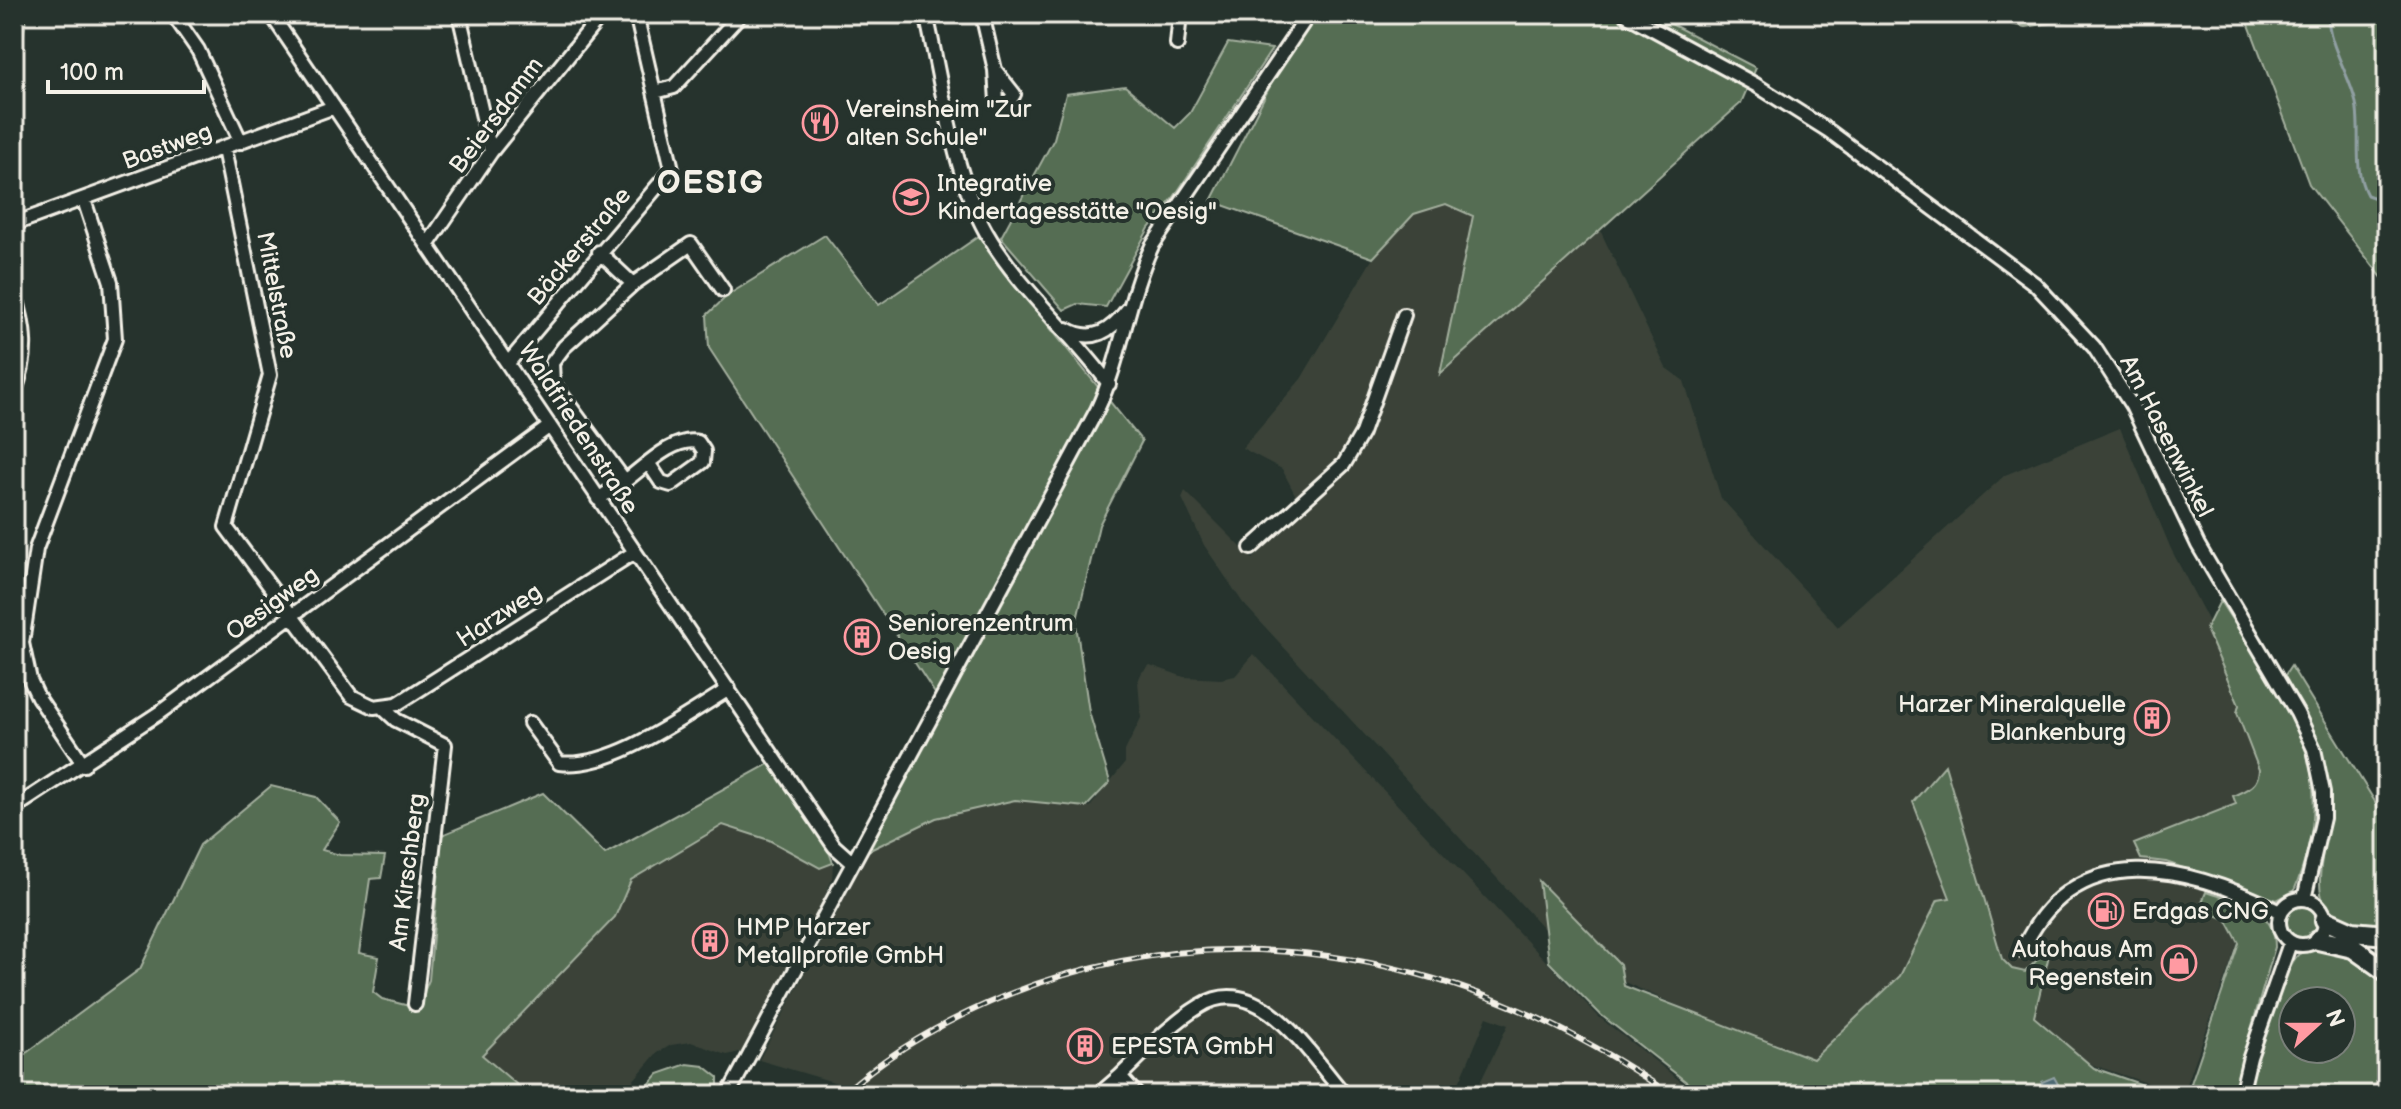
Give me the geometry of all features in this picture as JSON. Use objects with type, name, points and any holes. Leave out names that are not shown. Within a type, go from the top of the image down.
[{"type":"highway","points":[[2325,920],[2352,932],[2387,935]]},
{"type":"highway","points":[[2318,940],[2335,941],[2363,953],[2387,972]]},
{"type":"street","points":[[173,14],[204,61],[241,142]]},
{"type":"street","name":"Waldfriedenstraße","points":[[271,14],[834,846],[853,863]]},
{"type":"street","points":[[459,14],[491,152]]},
{"type":"street","name":"Beiersdamm","points":[[428,244],[491,152],[602,14]]},
{"type":"street","name":"Bäckerstraße","points":[[509,362],[672,169],[636,14]]},
{"type":"street","points":[[655,92],[674,87],[741,14]]},
{"type":"street","points":[[926,14],[973,204],[995,246],[1109,384]]},
{"type":"street","points":[[982,14],[995,70]]},
{"type":"street","points":[[1177,44],[1180,14]]},
{"type":"street","points":[[728,1095],[1109,384],[1145,262],[1167,222],[1309,14]]},
{"type":"street","name":"Am Hasenwinkel","points":[[1625,14],[1767,91],[1829,131],[2035,284],[2094,347],[2132,406],[2198,545],[2297,713],[2314,749],[2323,792],[2323,818],[2304,899]]},
{"type":"street","name":"Bastweg","points":[[14,224],[334,107]]},
{"type":"street","name":"Mittelstraße","points":[[224,149],[270,375],[226,527],[291,615]]},
{"type":"street","points":[[84,200],[111,282],[115,339],[36,549],[22,643],[30,680],[38,697],[84,765]]},
{"type":"street","points":[[625,481],[553,383],[550,373],[552,363],[564,347],[633,284],[691,244],[723,290]]},
{"type":"street","points":[[599,252],[633,284]]},
{"type":"street","points":[[14,291],[26,342],[25,361],[14,393]]},
{"type":"street","points":[[1065,328],[1086,337],[1105,333],[1130,307]]},
{"type":"street","points":[[1251,548],[1344,464],[1362,433],[1404,315]]},
{"type":"street","name":"Oesigweg","points":[[14,808],[84,765],[550,426]]},
{"type":"street","points":[[598,499],[649,464]]},
{"type":"street","name":"Harzweg","points":[[384,709],[433,684],[635,552]]},
{"type":"street","points":[[291,615],[351,696],[384,709]]},
{"type":"street","points":[[530,723],[559,763],[589,761],[663,729],[729,689]]},
{"type":"street","name":"Am Kirschberg","points":[[384,709],[396,720],[445,745],[415,1004]]},
{"type":"street","points":[[2022,951],[2032,929],[2051,904],[2090,879],[2130,868],[2177,873],[2281,912]]},
{"type":"street","points":[[2304,899],[2320,907],[2325,920],[2318,940],[2304,946],[2290,943],[2280,931],[2281,912],[2289,903],[2304,899]]},
{"type":"street","points":[[2241,1095],[2250,1057],[2290,943]]},
{"type":"street","points":[[1098,1095],[1191,1011],[1214,999],[1236,997],[1269,1011],[1345,1095]]},
{"type":"street","points":[[1120,1076],[1137,1095]]},
{"type":"shaded area","points":[[1446,204],[1473,216],[1441,373],[1599,228],[1666,368],[1684,381],[1721,498],[1838,627],[2005,475],[2120,428],[2171,549],[2259,718],[2285,775],[2217,873],[2203,911],[2226,920],[2238,942],[2183,1095],[2093,1065],[2065,1045],[1815,1066],[1597,970],[1544,929],[1243,603],[1204,545],[1182,498],[1185,491],[1253,559],[1303,510],[1282,469],[1242,448],[1301,379],[1373,258],[1414,214]]},
{"type":"shaded area","points":[[1254,654],[1599,1017],[1698,1095],[1474,1095],[1508,1025],[1487,1017],[1454,1095],[865,1095],[861,1090],[759,1060],[870,850],[936,818],[1015,799],[1090,807],[1125,763],[1125,751],[1141,718],[1138,681],[1142,672],[1150,665],[1184,677],[1221,679],[1235,676]]},
{"type":"shaded area","points":[[723,824],[769,840],[820,868],[833,863],[832,879],[815,919],[744,1051],[727,1055],[691,1042],[671,1045],[656,1054],[621,1095],[529,1095],[482,1055],[615,917],[631,880]]},
{"type":"green space","points":[[14,14],[27,14],[14,83]]},
{"type":"green space","points":[[1317,14],[1652,14],[1756,68],[1741,103],[1440,374],[1473,216],[1446,204],[1414,214],[1373,258],[1211,201],[1288,51]]},
{"type":"green space","points":[[1961,14],[2109,14],[2025,27]]},
{"type":"green space","points":[[2245,14],[2387,14],[2387,284],[2309,184]]},
{"type":"green space","points":[[1228,43],[1272,49],[1174,197],[1149,228],[1106,307],[1077,304],[1064,310],[1001,237],[1054,139],[1066,94],[1125,86],[1175,128],[1190,113]]},
{"type":"green space","points":[[982,234],[1007,275],[1142,441],[1099,525],[1076,624],[1089,712],[1110,782],[1086,807],[1015,800],[936,818],[870,850],[937,710],[936,695],[709,348],[707,315],[728,295],[825,235],[879,305]]},
{"type":"green space","points":[[2220,601],[2286,705],[2301,737],[2311,771],[2314,807],[2308,846],[2294,891],[2277,900],[2166,862],[2141,859],[2134,844],[2236,804],[2233,796],[2251,787],[2258,776],[2259,770],[2237,713],[2239,705],[2206,629]]},
{"type":"green space","points":[[2291,666],[2387,821],[2387,930],[2354,926],[2333,916],[2323,901],[2320,882],[2328,786],[2316,743],[2283,678]]},
{"type":"green space","points":[[772,762],[825,841],[833,863],[820,868],[769,840],[723,825],[631,880],[615,917],[482,1055],[529,1095],[14,1095],[14,1062],[140,969],[200,845],[271,786],[316,797],[340,822],[322,850],[340,855],[385,856],[381,878],[370,879],[359,953],[379,957],[373,992],[382,999],[417,1008],[429,980],[442,835],[543,793],[605,854]]},
{"type":"green space","points":[[1945,765],[2002,959],[2012,969],[2025,972],[2038,959],[2040,945],[2051,947],[2034,1017],[2094,1068],[2172,1095],[1703,1095],[1601,1015],[1549,962],[1539,881],[1620,964],[1624,986],[1813,1059],[1900,976],[1938,900],[1950,898],[1913,802]]},
{"type":"green space","points":[[2206,892],[2242,903],[2262,914],[2273,933],[2275,947],[2232,1095],[2187,1095],[2239,943],[2226,919],[2199,909]]},
{"type":"green space","points":[[2302,907],[2312,912],[2317,922],[2312,932],[2302,937],[2292,932],[2287,922],[2292,912]]},
{"type":"green space","points":[[2321,946],[2341,949],[2387,978],[2387,1095],[2249,1095],[2277,999],[2277,1065],[2357,1065],[2357,985],[2282,985],[2297,956]]},
{"type":"green space","points":[[687,1064],[704,1066],[718,1077],[718,1095],[640,1095],[658,1074]]},
{"type":"water","points":[[2054,1077],[2064,1095],[2047,1095],[2041,1087],[2042,1082]]},
{"type":"waterway","points":[[2328,14],[2331,37],[2356,103],[2362,185],[2367,195],[2387,202]]},
{"type":"railway","points":[[842,1095],[920,1038],[1007,995],[1093,968],[1179,953],[1265,951],[1351,960],[1435,979],[1517,1009],[1596,1048],[1671,1095]]},
{"type":"place","name":"Vereinsheim \"Zur alten Schule\"","points":[[820,123]]},
{"type":"place","name":"Integrative Kindertagesstätte \"Oesig\"","points":[[911,197]]},
{"type":"place","name":"Seniorenzentrum Oesig","points":[[862,637]]},
{"type":"place","name":"Harzer Mineralquelle Blankenburg","points":[[2152,718]]},
{"type":"place","name":"Erdgas CNG","points":[[2106,911]]},
{"type":"place","name":"HMP Harzer Metallprofile GmbH","points":[[710,941]]},
{"type":"place","name":"Autohaus Am Regenstein","points":[[2179,963]]},
{"type":"place","name":"EPESTA GmbH","points":[[1085,1046]]},
{"type":"district","name":"OESIG","points":[[711,182]]}]
